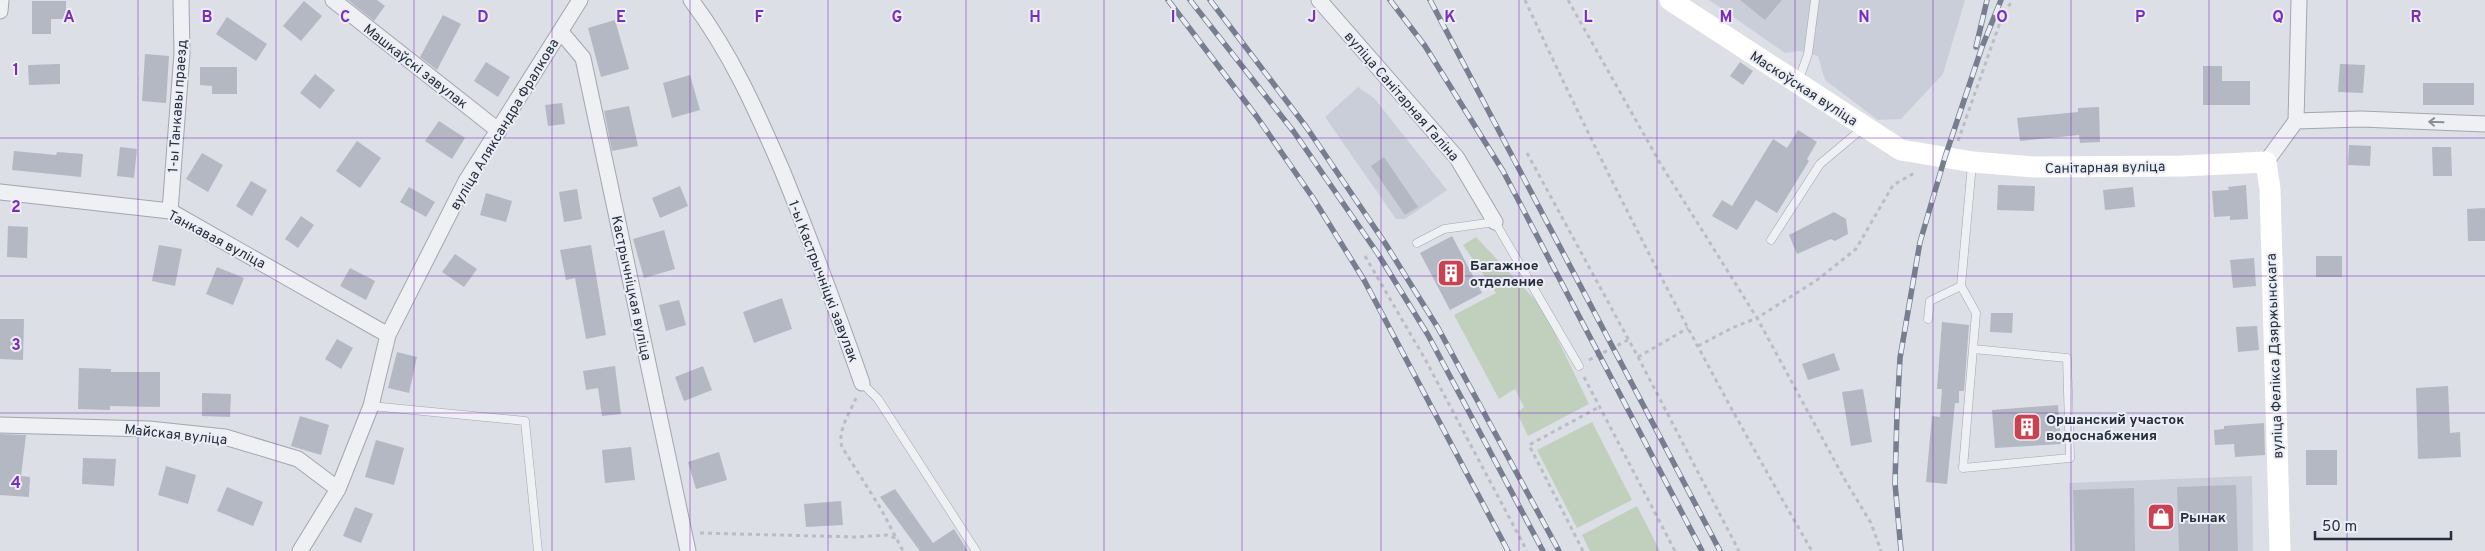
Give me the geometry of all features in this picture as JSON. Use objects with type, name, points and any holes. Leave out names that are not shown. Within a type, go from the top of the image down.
[{"type":"street","points":[[0,11],[1,0]]},
{"type":"street","name":"1-ы Танкавы праезд","points":[[170,211],[182,53],[181,0]]},
{"type":"street","name":"Машкаўскі завулак","points":[[333,0],[499,131]]},
{"type":"street","name":"вуліца Аляксандра Фралкова","points":[[300,551],[338,489],[371,406],[388,335],[466,181],[580,0]]},
{"type":"street","name":"1-ы Кастрычніцкі завулак","points":[[691,0],[708,22],[749,93],[817,254],[862,383]]},
{"type":"street","name":"вуліца Санітарная Галіна","points":[[1320,0],[1458,158],[1495,222]]},
{"type":"street","name":"Маскоўская вуліца","points":[[1670,0],[1901,150],[1957,159]]},
{"type":"street","points":[[2266,162],[2296,121],[2299,0]]},
{"type":"street","name":"Кастрычніцкая вуліца","points":[[561,32],[583,58],[688,551]]},
{"type":"street","points":[[2296,121],[2361,119],[2485,124]]},
{"type":"street","name":"Санітарная вуліца","points":[[1957,159],[2044,167],[2266,162]]},
{"type":"street","name":"вуліца Фелікса Дзяржынскага","points":[[2266,162],[2270,189],[2280,551]]},
{"type":"street","name":"Танкавая вуліца","points":[[0,192],[170,211],[388,335]]},
{"type":"street","name":"Майская вуліца","points":[[0,425],[149,429],[225,437],[298,459],[338,489]]},
{"type":"lane","points":[[1798,84],[1808,54],[1815,0]]},
{"type":"lane","points":[[1770,240],[1820,164],[1865,127]]},
{"type":"lane","points":[[1957,159],[1960,286],[1976,313],[1963,468],[2070,458],[2067,358],[1973,349]]},
{"type":"lane","points":[[1417,243],[1444,229],[1495,222],[1579,366]]},
{"type":"lane","points":[[1928,319],[1930,301],[1960,286]]},
{"type":"lane","name":"1-ы Кастрычніцкі завулак","points":[[862,383],[878,399],[976,551]]},
{"type":"lane","points":[[371,406],[525,421],[538,551]]},
{"type":"path","points":[[1525,0],[1575,109],[1688,328],[1761,463],[1812,551]]},
{"type":"path","points":[[1568,0],[1660,163],[1757,318],[1845,480],[1871,523],[1882,551]]},
{"type":"path","points":[[1957,159],[1964,121],[2004,14],[2013,0]]},
{"type":"path","points":[[1527,153],[1638,357],[1739,551]]},
{"type":"path","points":[[1698,346],[1732,328],[1757,318],[1817,280],[1856,249],[1893,185],[1919,171]]},
{"type":"path","points":[[1364,256],[1425,359],[1527,551]]},
{"type":"path","points":[[1638,357],[1688,328]]},
{"type":"path","points":[[1628,340],[1579,366],[1675,551]]},
{"type":"path","points":[[862,383],[843,428],[840,442],[898,539],[903,551]]},
{"type":"path","points":[[1583,551],[1528,445],[1599,407]]},
{"type":"path","points":[[684,532],[831,537],[887,534],[898,539]]},
{"type":"shaded area","points":[[1709,0],[1965,0],[1943,74],[1901,119],[1878,120],[1825,80],[1818,56],[1799,51],[1785,53]]},
{"type":"shaded area","points":[[1358,87],[1374,98],[1447,190],[1405,219],[1396,219],[1325,117]]},
{"type":"shaded area","name":"Рынак","points":[[2252,476],[2253,551],[2071,551],[2069,483]]},
{"type":"green space","points":[[1476,237],[1542,307],[1589,404],[1528,436],[1517,413],[1524,407],[1515,389],[1499,399],[1454,315],[1496,293],[1463,245]]},
{"type":"green space","points":[[1592,422],[1632,500],[1577,528],[1537,450]]},
{"type":"green space","points":[[1637,506],[1660,551],[1590,551],[1582,535]]},
{"type":"building","points":[[348,0],[377,0],[385,6],[374,21]]},
{"type":"building","points":[[1740,0],[1782,0],[1765,20]]},
{"type":"building","points":[[32,1],[66,1],[66,19],[51,19],[51,34],[32,34]]},
{"type":"building","points":[[304,1],[322,16],[301,41],[283,26]]},
{"type":"building","points":[[443,15],[461,24],[437,70],[420,57]]},
{"type":"building","points":[[227,17],[267,44],[256,61],[216,34]]},
{"type":"building","points":[[615,20],[629,69],[601,77],[588,28]]},
{"type":"building","points":[[145,54],[169,56],[166,103],[142,101]]},
{"type":"building","points":[[486,62],[510,77],[498,97],[474,81]]},
{"type":"building","points":[[1740,62],[1753,71],[1743,85],[1730,76]]},
{"type":"building","points":[[60,64],[60,84],[29,85],[28,65]]},
{"type":"building","points":[[2340,64],[2365,65],[2363,93],[2338,92]]},
{"type":"building","points":[[2203,66],[2222,66],[2222,81],[2250,81],[2250,105],[2203,105]]},
{"type":"building","points":[[200,67],[237,67],[237,94],[212,94],[212,86],[200,85]]},
{"type":"building","points":[[315,74],[335,90],[320,109],[300,93]]},
{"type":"building","points":[[690,75],[700,110],[672,118],[663,83]]},
{"type":"building","points":[[2423,83],[2474,83],[2474,105],[2423,105]]},
{"type":"building","points":[[562,103],[565,124],[548,126],[545,105]]},
{"type":"building","points":[[629,106],[638,146],[612,151],[604,111]]},
{"type":"building","points":[[2099,107],[2100,142],[2080,143],[2079,135],[2020,141],[2017,118],[2078,112],[2078,108]]},
{"type":"building","points":[[439,121],[465,138],[452,159],[425,141]]},
{"type":"building","points":[[1798,130],[1817,142],[1807,159],[1809,161],[1777,213],[1756,200],[1737,230],[1712,216],[1722,200],[1732,206],[1773,139],[1787,148]]},
{"type":"building","points":[[357,141],[381,158],[360,188],[336,171]]},
{"type":"building","points":[[2349,145],[2371,146],[2370,166],[2348,165]]},
{"type":"building","points":[[120,147],[137,149],[134,178],[117,176]]},
{"type":"building","points":[[2432,147],[2451,147],[2452,176],[2433,176]]},
{"type":"building","points":[[14,151],[56,155],[57,152],[83,154],[81,177],[12,170]]},
{"type":"building","points":[[202,153],[223,165],[208,192],[186,179]]},
{"type":"building","points":[[1384,157],[1418,207],[1405,215],[1371,166]]},
{"type":"building","points":[[251,181],[267,190],[252,216],[236,206]]},
{"type":"building","points":[[1998,185],[2035,186],[2034,211],[1997,210]]},
{"type":"building","points":[[2246,185],[2248,219],[2230,220],[2230,216],[2214,217],[2212,191],[2229,190],[2228,187]]},
{"type":"building","points":[[680,186],[688,206],[660,218],[652,198]]},
{"type":"building","points":[[409,187],[435,202],[426,217],[400,202]]},
{"type":"building","points":[[2133,187],[2135,207],[2105,210],[2103,190]]},
{"type":"building","points":[[577,189],[582,219],[564,222],[559,192]]},
{"type":"building","points":[[486,193],[512,201],[506,222],[480,215]]},
{"type":"building","points":[[2485,208],[2485,241],[2468,241],[2467,209]]},
{"type":"building","points":[[1834,212],[1846,219],[1848,234],[1835,241],[1831,239],[1797,254],[1789,235]]},
{"type":"building","points":[[301,216],[314,225],[298,248],[285,239]]},
{"type":"building","points":[[8,226],[28,227],[27,258],[7,257]]},
{"type":"building","points":[[664,230],[675,269],[644,278],[633,239]]},
{"type":"building","name":"Багажное отделение","points":[[1452,236],[1482,293],[1450,310],[1420,253]]},
{"type":"building","points":[[159,245],[182,249],[175,286],[152,281]]},
{"type":"building","points":[[591,245],[606,335],[586,339],[575,278],[566,280],[560,250]]},
{"type":"building","points":[[455,254],[477,269],[464,287],[442,272]]},
{"type":"building","points":[[2316,256],[2342,256],[2342,277],[2316,277]]},
{"type":"building","points":[[2254,258],[2256,286],[2233,288],[2230,260]]},
{"type":"building","points":[[217,267],[244,278],[233,305],[206,294]]},
{"type":"building","points":[[350,268],[375,281],[366,300],[340,286]]},
{"type":"building","points":[[782,298],[792,329],[754,343],[743,312]]},
{"type":"building","points":[[679,300],[686,325],[666,331],[659,305]]},
{"type":"building","points":[[1991,313],[2013,313],[2012,333],[1990,332]]},
{"type":"building","points":[[0,319],[24,319],[23,360],[0,359]]},
{"type":"building","points":[[1942,322],[1969,325],[1964,391],[1959,391],[1959,403],[1955,403],[1947,484],[1926,482],[1932,416],[1940,417],[1942,389],[1937,389]]},
{"type":"building","points":[[2257,326],[2259,350],[2238,352],[2236,327]]},
{"type":"building","points":[[337,339],[353,348],[341,369],[325,359]]},
{"type":"building","points":[[397,352],[417,357],[409,393],[388,388]]},
{"type":"building","points":[[1834,353],[1840,370],[1808,380],[1802,364]]},
{"type":"building","points":[[615,366],[621,414],[602,416],[598,388],[586,390],[583,371]]},
{"type":"building","points":[[703,366],[712,390],[684,401],[675,377]]},
{"type":"building","points":[[79,368],[111,369],[111,372],[160,372],[160,407],[110,406],[110,410],[78,409]]},
{"type":"building","points":[[2448,386],[2450,433],[2460,432],[2461,457],[2418,459],[2416,388]]},
{"type":"building","points":[[1863,389],[1872,442],[1851,446],[1842,392]]},
{"type":"building","points":[[202,393],[231,394],[230,417],[202,416]]},
{"type":"building","name":"Оршанский участок водоснабжения","points":[[2058,405],[2061,444],[1995,448],[1992,410]]},
{"type":"building","points":[[300,416],[329,425],[321,455],[291,446]]},
{"type":"building","points":[[2264,423],[2265,455],[2235,457],[2234,444],[2215,445],[2214,430],[2224,429],[2224,426]]},
{"type":"building","points":[[0,434],[26,435],[21,476],[30,477],[29,497],[0,495]]},
{"type":"building","points":[[376,440],[404,448],[394,485],[365,477]]},
{"type":"building","points":[[631,447],[635,480],[605,483],[602,450]]},
{"type":"building","points":[[2306,450],[2337,450],[2337,485],[2306,485]]},
{"type":"building","points":[[719,452],[727,480],[696,489],[688,462]]},
{"type":"building","points":[[83,458],[116,459],[114,486],[82,484]]},
{"type":"building","points":[[166,466],[196,475],[188,504],[158,495]]},
{"type":"building","points":[[2236,485],[2238,551],[2179,551],[2177,487]]},
{"type":"building","points":[[227,487],[263,502],[253,526],[217,511]]},
{"type":"building","points":[[2134,488],[2135,551],[2075,551],[2073,490]]},
{"type":"building","points":[[895,489],[933,543],[954,529],[968,551],[920,551],[880,497]]},
{"type":"building","points":[[841,501],[843,525],[806,527],[804,504]]},
{"type":"building","points":[[355,507],[373,514],[361,543],[343,536]]},
{"type":"railway","points":[[1168,0],[1257,117],[1313,198],[1364,280],[1508,551]]},
{"type":"railway","points":[[1190,0],[1294,132],[1378,254],[1428,335],[1543,551]]},
{"type":"railway","points":[[1210,0],[1307,128],[1385,243],[1438,328],[1559,551]]},
{"type":"railway","points":[[1390,0],[1425,46],[1503,171],[1702,551]]},
{"type":"railway","points":[[1430,0],[1720,551]]},
{"type":"railway","points":[[1976,47],[1987,0]]},
{"type":"railway","points":[[1901,551],[1895,483],[1900,358],[1920,242],[1945,157],[1982,47],[2001,0]]},
{"type":"place","name":"Багажное отделение","points":[[1451,273]]},
{"type":"place","name":"Оршанский участок водоснабжения","points":[[2027,427]]},
{"type":"place","name":"Рынак","points":[[2161,517]]}]
